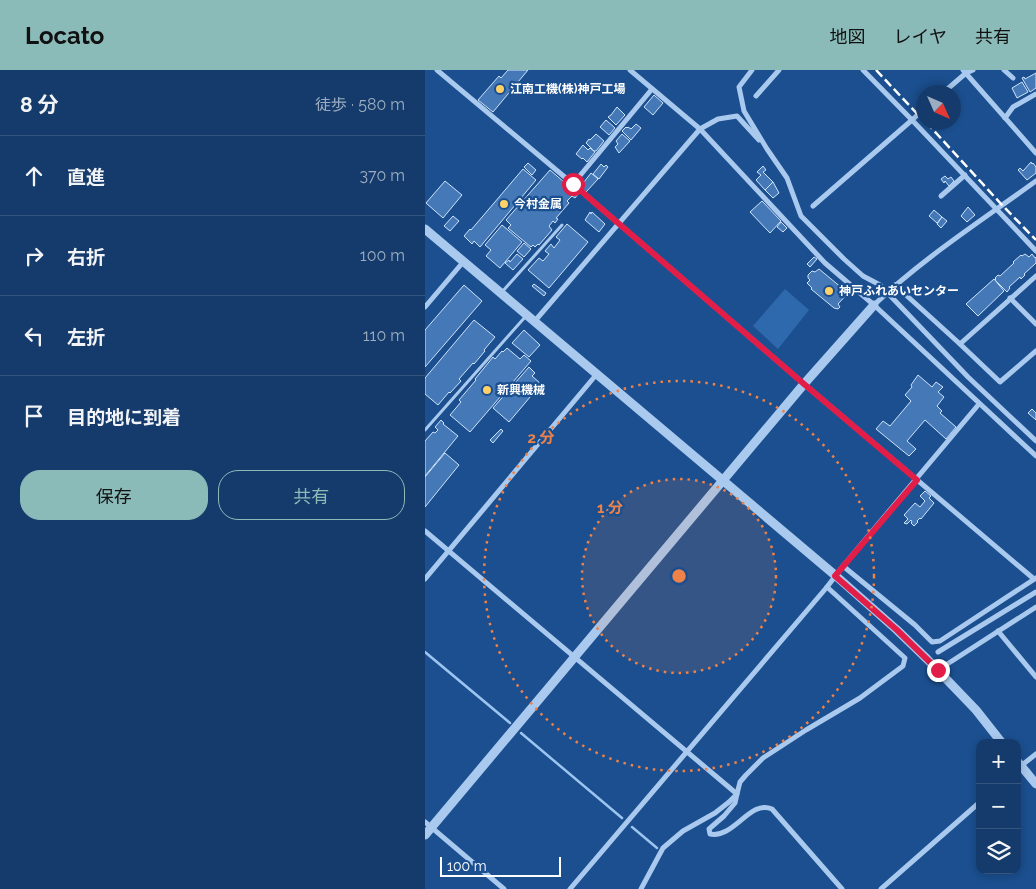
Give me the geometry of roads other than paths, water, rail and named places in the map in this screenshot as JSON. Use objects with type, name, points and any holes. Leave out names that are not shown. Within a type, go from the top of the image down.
[{"type":"street","points":[[437,70],[573,184],[917,480],[1035,578],[940,641],[932,642],[915,625],[843,566]]},
{"type":"street","points":[[630,70],[700,129],[825,263],[1036,456]]},
{"type":"street","points":[[752,70],[739,87],[744,111],[787,178],[801,216],[844,260],[863,276],[880,285],[968,376],[1036,441]]},
{"type":"street","points":[[755,96],[779,70]]},
{"type":"street","points":[[863,70],[1036,251]]},
{"type":"street","points":[[951,85],[965,72],[973,70]]},
{"type":"street","points":[[1004,70],[1013,78]]},
{"type":"street","points":[[965,72],[1036,153]]},
{"type":"street","points":[[573,184],[652,89]]},
{"type":"street","points":[[1005,118],[1013,107],[1036,94]]},
{"type":"street","points":[[534,322],[700,129],[718,119],[737,116],[767,149]]},
{"type":"street","points":[[813,206],[916,116]]},
{"type":"street","points":[[941,196],[965,175]]},
{"type":"street","points":[[504,889],[427,828],[575,657],[804,384],[873,305],[895,285],[976,223],[1036,181]]},
{"type":"street","points":[[425,229],[897,630],[976,710],[999,739]]},
{"type":"street","points":[[425,307],[463,262]]},
{"type":"street","points":[[960,344],[1036,276]]},
{"type":"street","points":[[895,285],[1000,382],[1036,351]]},
{"type":"street","points":[[1011,298],[1036,324]]},
{"type":"street","points":[[425,579],[596,375]]},
{"type":"street","points":[[570,889],[827,587],[979,404]]},
{"type":"street","points":[[425,531],[737,794]]},
{"type":"street","points":[[827,587],[905,658],[903,666],[860,698],[763,758],[740,782],[735,803],[725,816],[709,830],[710,834],[717,835],[729,829],[759,807],[766,806],[772,809],[842,889]]},
{"type":"street","points":[[938,652],[1036,592]]},
{"type":"street","points":[[938,670],[1036,607]]},
{"type":"street","points":[[998,631],[1036,677]]},
{"type":"street","points":[[1021,764],[1036,754]]},
{"type":"street","points":[[1021,767],[1036,784]]},
{"type":"street","points":[[641,889],[663,848],[683,831],[715,813],[737,794]]},
{"type":"street","points":[[881,889],[976,806]]},
{"type":"lane","points":[[501,294],[561,225]]},
{"type":"lane","points":[[425,430],[526,315]]},
{"type":"waterway","points":[[425,652],[510,723]]},
{"type":"waterway","points":[[521,733],[622,818]]},
{"type":"waterway","points":[[632,827],[657,848]]},
{"type":"railway","points":[[876,70],[916,113]]},
{"type":"railway","points":[[933,130],[1036,240]]},
{"type":"place","name":"江南工機(株)神戸工場","points":[[500,89]]},
{"type":"place","name":"今村金属","points":[[504,204]]},
{"type":"place","name":"神戸ふれあいセンター","points":[[829,291]]},
{"type":"place","name":"新興機械","points":[[487,390]]}]
